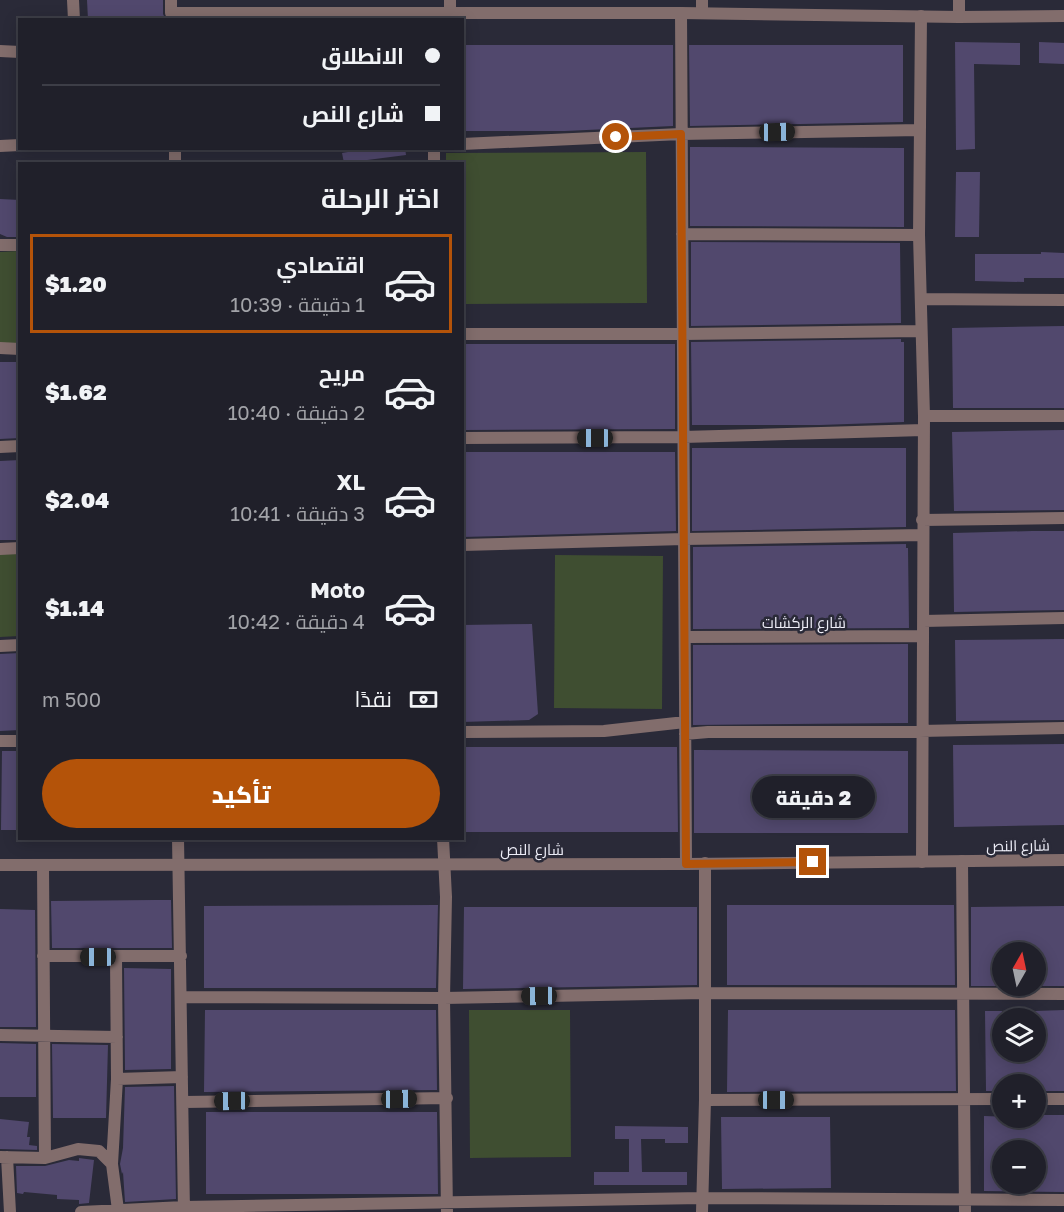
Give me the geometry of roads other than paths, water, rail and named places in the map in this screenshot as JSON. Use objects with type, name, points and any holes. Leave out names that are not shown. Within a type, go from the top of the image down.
[{"type":"street","points":[[73,0],[74,18]]},
{"type":"street","points":[[171,0],[172,16],[434,17],[450,14],[681,13],[959,17],[1064,16]]},
{"type":"street","points":[[450,0],[450,14]]},
{"type":"street","points":[[702,0],[702,13]]},
{"type":"street","points":[[959,0],[959,17]]},
{"type":"street","points":[[681,13],[686,864]]},
{"type":"street","points":[[921,16],[919,235],[924,416],[922,861]]},
{"type":"street","points":[[0,51],[18,52]]},
{"type":"street","points":[[464,144],[681,134],[920,129]]},
{"type":"street","points":[[0,146],[18,145]]},
{"type":"street","points":[[682,234],[919,235]]},
{"type":"street","points":[[0,245],[18,245]]},
{"type":"street","points":[[921,299],[1064,300]]},
{"type":"street","points":[[464,334],[920,331]]},
{"type":"street","points":[[0,348],[18,349]]},
{"type":"street","points":[[924,416],[1064,416]]},
{"type":"street","points":[[464,438],[683,437],[923,430]]},
{"type":"street","points":[[0,447],[18,446]]},
{"type":"street","points":[[922,520],[1064,518]]},
{"type":"street","points":[[464,545],[923,535]]},
{"type":"street","points":[[0,549],[18,548]]},
{"type":"street","points":[[923,621],[1064,618]]},
{"type":"street","name":"شارع الركشات","points":[[685,637],[923,636]]},
{"type":"street","points":[[0,646],[18,645]]},
{"type":"street","points":[[464,732],[685,728],[708,732],[871,732],[1064,728]]},
{"type":"street","points":[[0,741],[18,741]]},
{"type":"street","points":[[178,840],[184,1209]]},
{"type":"street","points":[[443,840],[447,897],[444,998],[447,1208]]},
{"type":"street","name":"شارع النص","points":[[0,865],[686,864],[1064,860]]},
{"type":"street","points":[[962,861],[965,1206]]},
{"type":"street","points":[[702,1212],[705,1100],[705,863]]},
{"type":"street","points":[[43,866],[45,1158]]},
{"type":"street","points":[[44,957],[181,956]]},
{"type":"street","points":[[116,957],[117,1079],[112,1164],[118,1210]]},
{"type":"street","points":[[181,997],[444,998],[704,993],[1064,994]]},
{"type":"street","points":[[0,1035],[117,1037]]},
{"type":"street","points":[[117,1079],[182,1077]]},
{"type":"street","points":[[184,1102],[447,1098]]},
{"type":"street","points":[[705,1100],[992,1099]]},
{"type":"street","points":[[1046,1099],[1064,1099]]},
{"type":"street","points":[[10,1212],[4,1157],[45,1158],[78,1149],[99,1151],[112,1164]]},
{"type":"street","points":[[81,1212],[184,1209],[447,1208],[702,1198],[965,1206],[1064,1200]]}]
